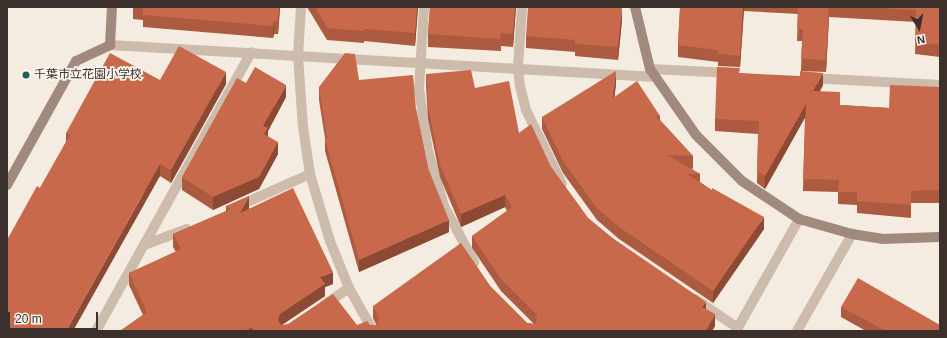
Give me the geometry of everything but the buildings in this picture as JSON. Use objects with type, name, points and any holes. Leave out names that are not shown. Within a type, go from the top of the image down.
[{"type":"street","points":[[110,44],[112,7]]},
{"type":"street","points":[[301,7],[298,56],[303,127],[310,174],[330,241],[350,288],[373,331]]},
{"type":"street","points":[[424,7],[421,65],[422,120],[434,179],[456,232],[478,269]]},
{"type":"street","points":[[522,7],[518,68],[526,110],[546,153],[570,196]]},
{"type":"street","points":[[635,7],[652,73],[696,135],[742,181],[799,219],[852,234],[882,240],[940,237]]},
{"type":"street","points":[[7,185],[76,61],[110,44],[251,52],[421,65],[652,73],[744,74]]},
{"type":"street","points":[[96,331],[251,52]]},
{"type":"street","points":[[799,77],[940,85]]},
{"type":"street","points":[[225,212],[310,174]]},
{"type":"street","points":[[687,294],[737,329],[799,219]]},
{"type":"street","points":[[144,245],[196,225]]},
{"type":"street","points":[[798,331],[852,234]]},
{"type":"street","points":[[317,310],[350,288]]},
{"type":"place","name":"千葉市立花園小学校","points":[[26,75]]}]
